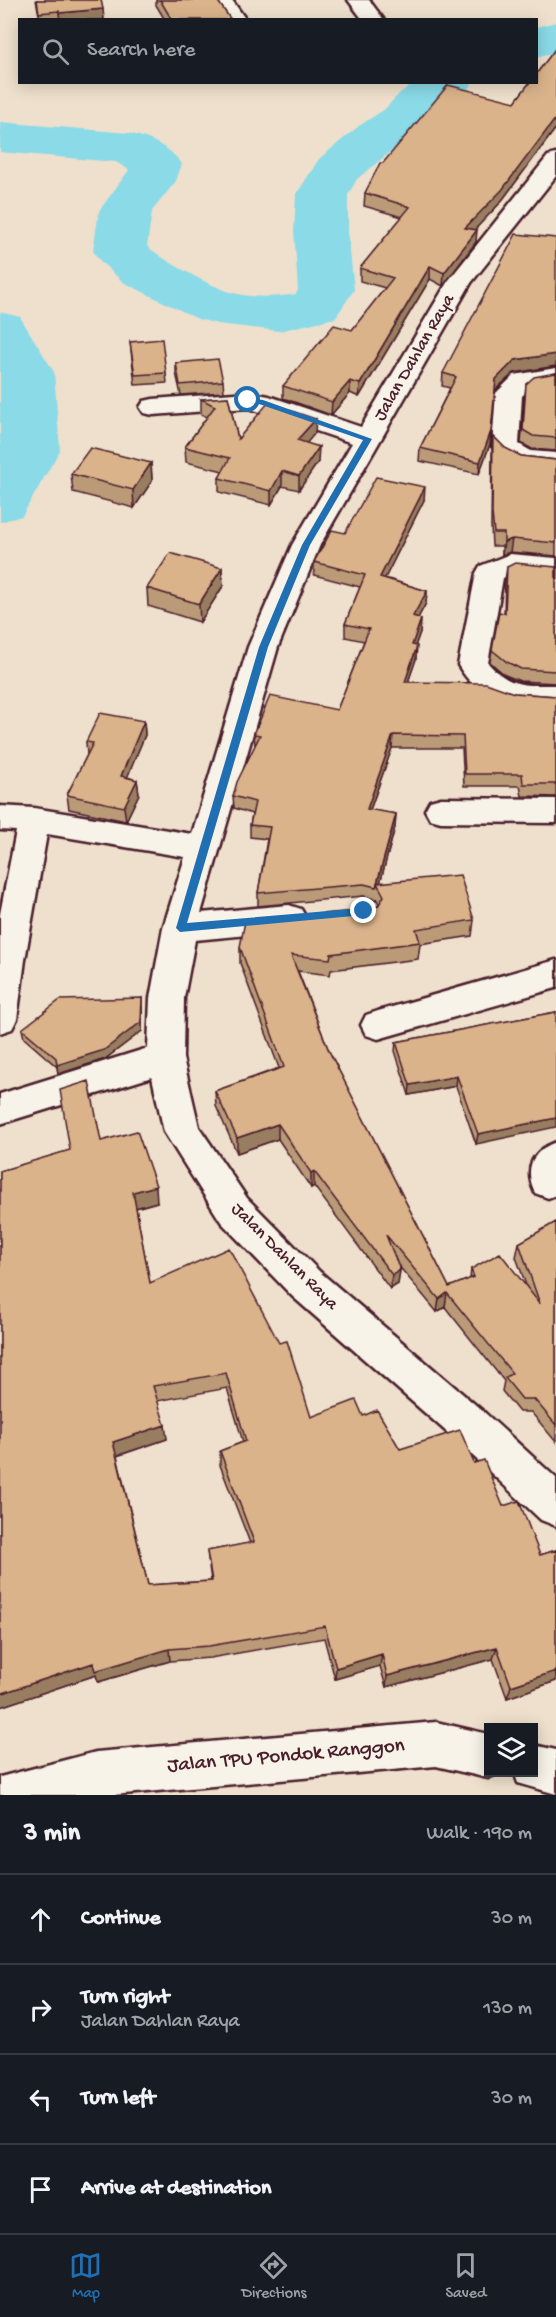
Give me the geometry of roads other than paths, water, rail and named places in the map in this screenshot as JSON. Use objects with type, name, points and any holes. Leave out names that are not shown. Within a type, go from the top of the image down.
[{"type":"street","points":[[221,0],[234,18]]},
{"type":"street","points":[[358,0],[372,18]]},
{"type":"street","name":"Jalan Dahlan Raya","points":[[556,161],[460,281],[306,545],[263,647],[180,928],[167,998],[165,1058],[182,1132],[234,1210],[306,1284],[471,1427],[556,1506]]},
{"type":"street","points":[[556,375],[523,381],[509,393],[505,446],[514,456],[533,461],[556,462]]},
{"type":"street","points":[[153,407],[248,400],[260,402],[368,439]]},
{"type":"street","points":[[556,568],[510,564],[490,573],[472,665],[492,687],[507,694],[556,696]]},
{"type":"street","points":[[441,810],[556,811]]},
{"type":"street","points":[[0,818],[34,820],[204,848]]},
{"type":"street","points":[[0,1019],[8,960],[34,820]]},
{"type":"street","points":[[180,928],[318,915]]},
{"type":"street","points":[[378,1025],[556,974]]},
{"type":"street","points":[[0,1109],[165,1058]]},
{"type":"street","name":"Jalan TPU Pondok Ranggon","points":[[12,1795],[96,1774],[436,1744],[484,1755]]},
{"type":"street","points":[[538,1768],[556,1772]]},
{"type":"waterway","points":[[538,42],[556,36]]},
{"type":"waterway","points":[[0,137],[128,148],[156,164],[150,181],[132,199],[125,211],[120,251],[142,270],[218,307],[279,314],[315,306],[326,290],[321,231],[322,195],[337,170],[377,137],[403,120],[417,103],[446,84]]},
{"type":"waterway","points":[[0,329],[25,372],[30,450],[0,502]]}]
